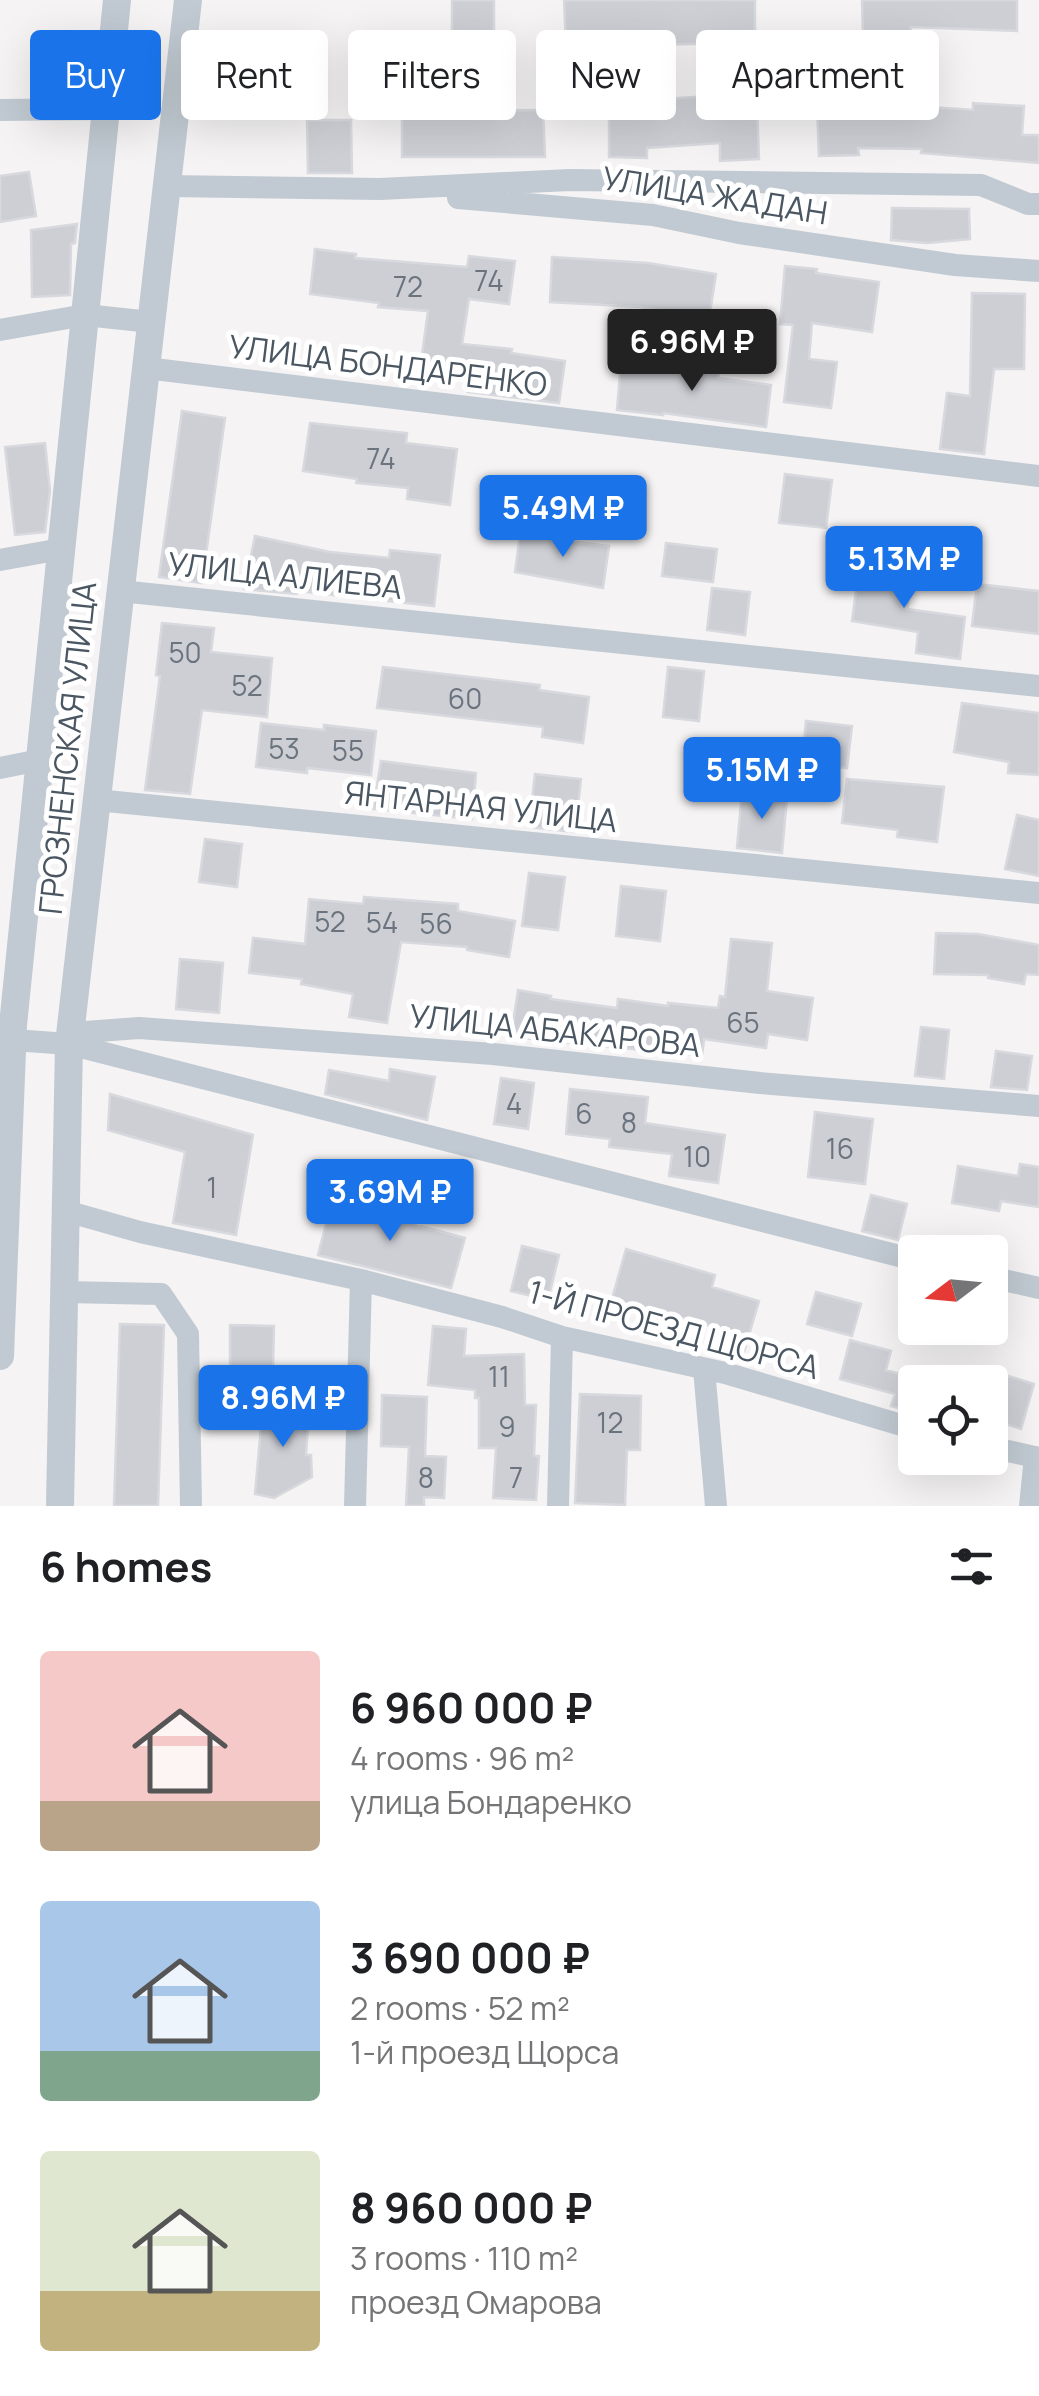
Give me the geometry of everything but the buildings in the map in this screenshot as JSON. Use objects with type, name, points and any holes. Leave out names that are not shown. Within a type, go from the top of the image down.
[{"type":"street","name":"ГРОЗНЕНСКАЯ УЛИЦА","points":[[114,30],[117,0]]},
{"type":"street","name":"ГРОЗНЕНСКАЯ УЛИЦА","points":[[60,1506],[69,1044],[188,0]]},
{"type":"street","points":[[0,110],[30,110]]},
{"type":"street","name":"ГРОЗНЕНСКАЯ УЛИЦА","points":[[0,1356],[9,1030],[105,120]]},
{"type":"street","points":[[167,186],[380,190],[569,180],[981,185],[1028,204],[1039,204]]},
{"type":"street","name":"УЛИЦА ЖАДАН","points":[[380,190],[616,211],[936,262],[1039,271]]},
{"type":"street","points":[[0,330],[85,314],[151,322]]},
{"type":"street","name":"УЛИЦА БОНДАРЕНКО","points":[[146,368],[1039,476]]},
{"type":"street","points":[[0,560],[61,549]]},
{"type":"street","name":"УЛИЦА АЛИЕВА","points":[[120,590],[1039,686]]},
{"type":"street","points":[[0,768],[40,760]]},
{"type":"street","name":"ЯНТАРНАЯ УЛИЦА","points":[[96,800],[1039,894]]},
{"type":"street","name":"УЛИЦА АБАКАРОВА","points":[[69,1044],[86,1032],[139,1028],[494,1054],[760,1083],[1039,1106]]},
{"type":"street","points":[[9,1030],[898,1256]]},
{"type":"street","name":"1-Й ПРОЕЗД ЩОРСА","points":[[66,1212],[361,1280],[898,1424]]},
{"type":"street","points":[[355,1506],[361,1280]]},
{"type":"street","points":[[1008,1281],[1039,1288]]},
{"type":"street","points":[[64,1292],[161,1294],[188,1334],[190,1506]]},
{"type":"street","points":[[558,1506],[562,1337]]},
{"type":"street","points":[[704,1369],[716,1506]]},
{"type":"street","points":[[1008,1451],[1037,1458],[1030,1506]]}]
